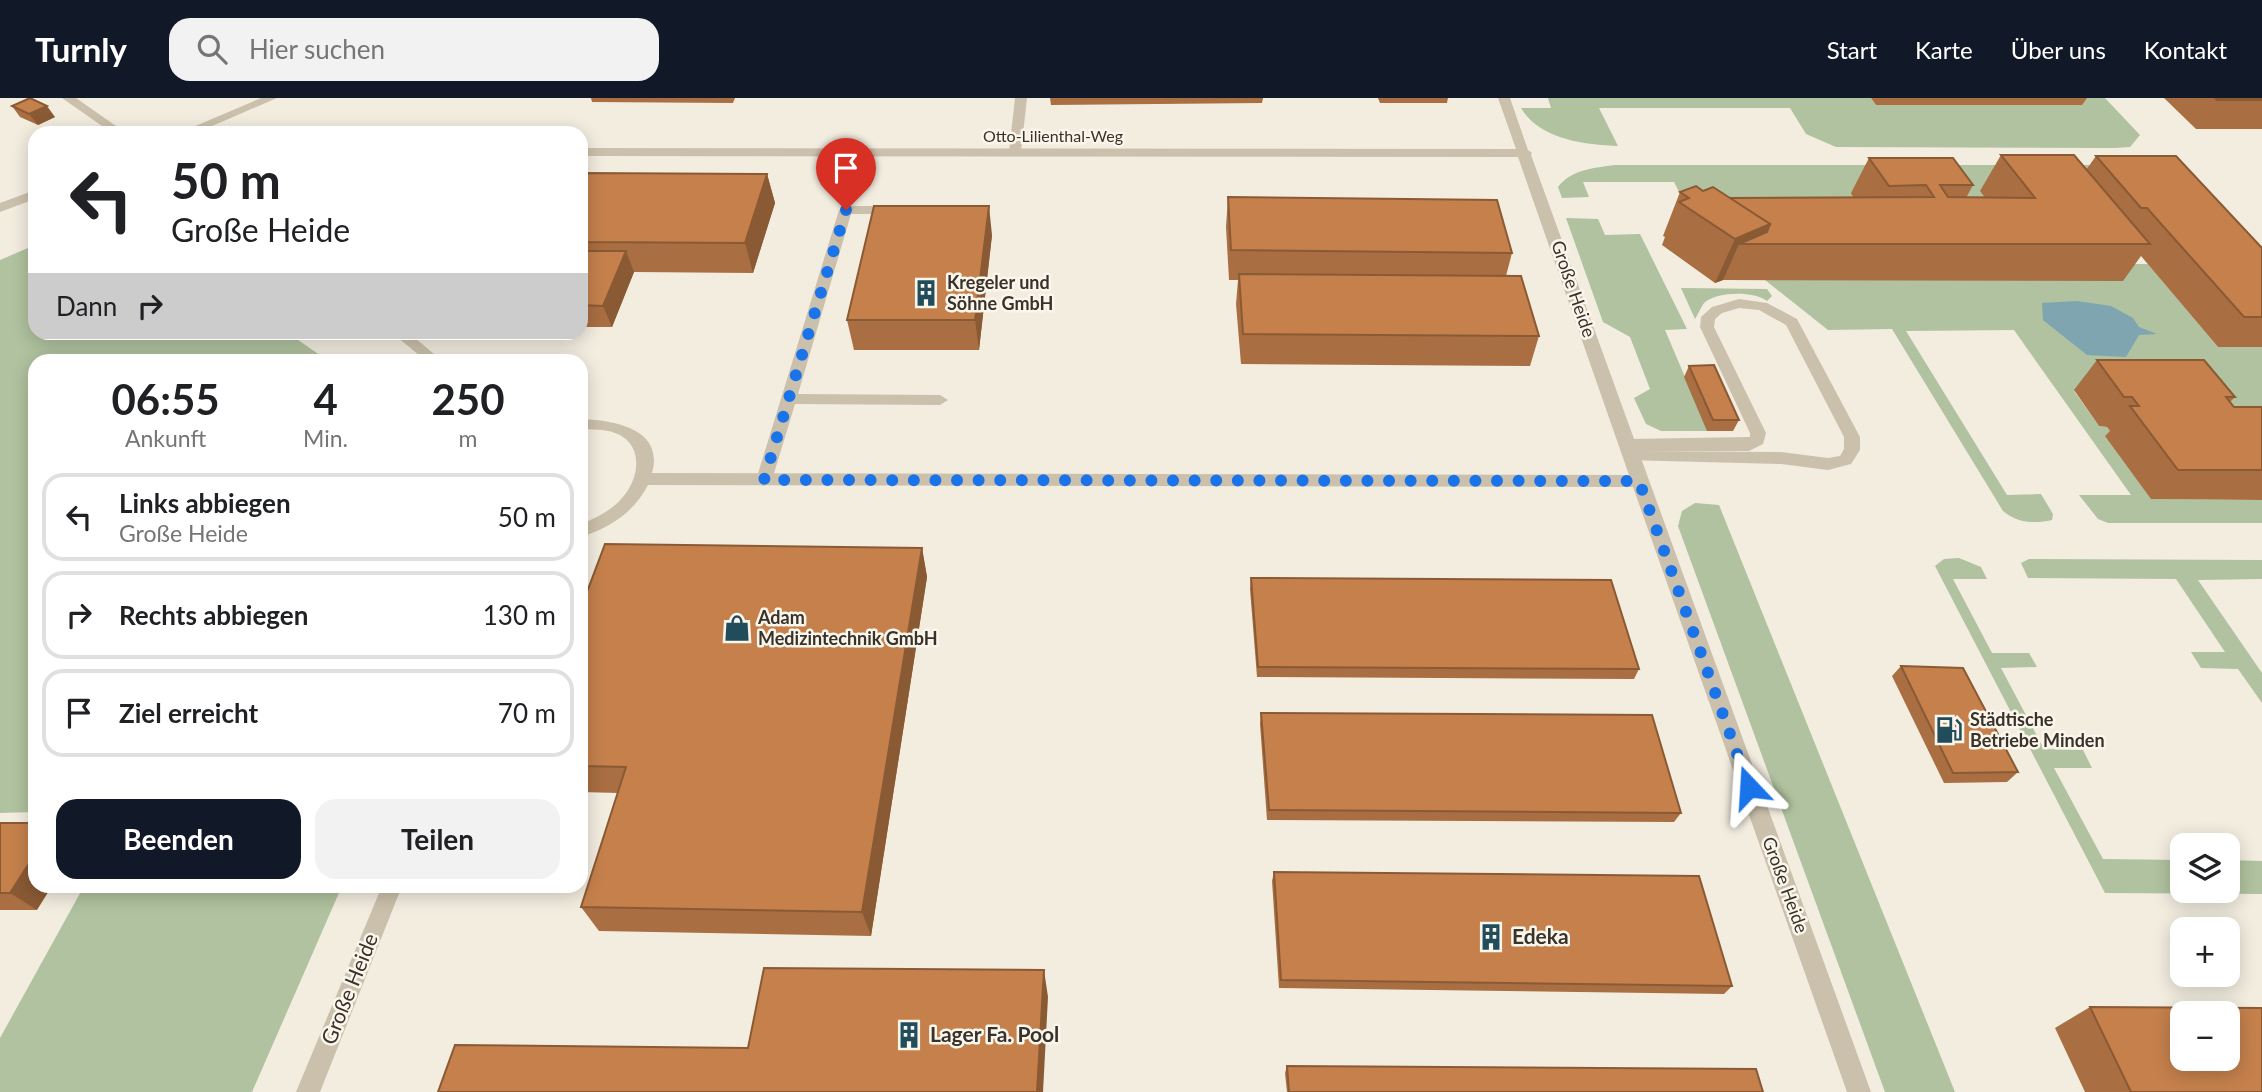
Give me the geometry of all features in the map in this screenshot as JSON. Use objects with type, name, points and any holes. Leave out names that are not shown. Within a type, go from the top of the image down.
[{"type":"street","points":[[68,98],[110,126]]},
{"type":"street","points":[[209,126],[271,98]]},
{"type":"street","points":[[1014,152],[1021,98]]},
{"type":"street","name":"Große Heide","points":[[1504,98],[1526,153],[1639,481],[1859,1092]]},
{"type":"street","name":"Otto-Lilienthal-Weg","points":[[588,152],[1526,153]]},
{"type":"street","points":[[2,205],[28,196]]},
{"type":"street","points":[[764,480],[846,210],[915,209]]},
{"type":"street","points":[[1745,304],[1783,314],[1792,322],[1852,437],[1852,450],[1845,460],[1828,464],[1781,458],[1629,450],[1749,445],[1757,440],[1758,433],[1707,327],[1708,317],[1714,309],[1745,304]]},
{"type":"street","points":[[408,340],[426,354]]},
{"type":"street","points":[[789,399],[940,400]]},
{"type":"street","points":[[588,424],[614,426],[631,435],[643,447],[647,462],[645,479],[633,498],[615,515],[588,528]]},
{"type":"street","points":[[645,479],[1639,481]]},
{"type":"street","name":"Große Heide","points":[[308,1092],[389,893]]},
{"type":"green space","points":[[1548,98],[1871,98],[1876,105],[2081,105],[2076,98],[2105,98],[2140,135],[2130,147],[2115,148],[1836,147],[1806,134],[1790,108],[1599,108],[1618,146],[1577,142],[1539,127],[1521,108],[1551,108]]},
{"type":"green space","points":[[1615,165],[2137,165],[2154,185],[1980,191],[2012,234],[1869,222],[1693,219],[1674,182],[1583,182],[1589,197],[1562,198],[1558,187],[1570,176],[1584,170]]},
{"type":"green space","points":[[1566,218],[1598,219],[1605,235],[1640,234],[1687,329],[1665,330],[1708,431],[1661,431],[1646,424],[1634,398],[1650,389],[1630,337],[1603,322]]},
{"type":"green space","points":[[28,248],[28,340],[298,340],[318,354],[28,354],[28,812],[0,813],[0,260]]},
{"type":"green space","points":[[2148,264],[2218,347],[2262,347],[2262,437],[2074,391],[2099,426],[2107,427],[2114,436],[2151,499],[2262,500],[2262,523],[2108,523],[2098,519],[2079,495],[2131,495],[2014,330],[1906,331],[2007,495],[2041,494],[2053,514],[2052,520],[2039,522],[2014,518],[2003,511],[1892,329],[1828,330],[1765,280]]},
{"type":"green space","points":[[1681,288],[1767,289],[1772,296],[1767,301],[1745,294],[1717,296],[1704,303],[1695,319]]},
{"type":"green space","points":[[1695,503],[1719,505],[1955,1092],[1885,1092],[1678,526],[1682,511]]},
{"type":"green space","points":[[1959,558],[1981,567],[1987,579],[1953,579],[1992,653],[2029,653],[2037,667],[2001,668],[2044,749],[2083,750],[2092,768],[2054,768],[2103,859],[2170,860],[2170,893],[2105,893],[1935,566],[1944,559]]},
{"type":"green space","points":[[2029,559],[2262,560],[2262,579],[2198,580],[2262,673],[2262,703],[2238,669],[2201,668],[2191,652],[2225,652],[2176,579],[2028,578],[2021,563]]},
{"type":"green space","points":[[2240,860],[2262,861],[2262,894],[2240,894]]},
{"type":"green space","points":[[80,893],[339,893],[252,1092],[0,1092],[0,1038]]},
{"type":"water","points":[[2077,301],[2111,306],[2133,318],[2139,327],[2157,334],[2139,335],[2126,357],[2087,355],[2043,320],[2042,303]]},
{"type":"building","points":[[30,98],[47,106],[29,114],[12,106]]},
{"type":"building","points":[[2215,98],[2262,98],[2262,100],[2217,100]]},
{"type":"building","points":[[2001,155],[2074,155],[2150,244],[1739,244],[1767,232],[1770,224],[1729,198],[1934,197],[1926,185],[1889,186],[1869,158],[1953,158],[1973,185],[1940,185],[1948,197],[2035,198]]},
{"type":"building","points":[[2096,156],[2176,156],[2262,248],[2262,317],[2244,317],[2147,208],[2141,208]]},
{"type":"building","points":[[588,173],[767,174],[745,243],[588,242]]},
{"type":"building","points":[[1696,186],[1703,191],[1713,187],[1770,224],[1735,239],[1679,202],[1689,198],[1680,192]]},
{"type":"building","points":[[1228,197],[1497,200],[1512,253],[1231,250]]},
{"type":"building","name":"Kregeler und Söhne GmbH","points":[[874,206],[989,206],[975,320],[847,320]]},
{"type":"building","points":[[588,251],[626,251],[603,306],[588,305]]},
{"type":"building","points":[[1239,274],[1521,276],[1539,336],[1243,334]]},
{"type":"building","points":[[2097,360],[2204,360],[2235,397],[2226,397],[2234,407],[2262,407],[2262,470],[2178,470],[2130,406],[2139,406],[2132,397],[2124,397]]},
{"type":"building","points":[[1714,365],[1739,420],[1713,420],[1689,366]]},
{"type":"building","points":[[605,544],[922,548],[862,912],[581,907],[586,893],[588,893],[588,885],[626,767],[588,766],[588,589]]},
{"type":"building","points":[[1251,578],[1611,580],[1639,669],[1258,667]]},
{"type":"building","name":"Städtische Betriebe Minden","points":[[1901,666],[1963,668],[2018,772],[1953,773]]},
{"type":"building","points":[[1261,713],[1652,715],[1681,813],[1269,810]]},
{"type":"building","points":[[0,823],[28,823],[28,865],[10,893],[0,893]]},
{"type":"building","name":"Edeka","points":[[1274,872],[1699,876],[1732,986],[1281,980]]},
{"type":"building","points":[[764,968],[1044,970],[1037,1092],[438,1092],[455,1045],[748,1048]]},
{"type":"building","points":[[2090,1007],[2170,1007],[2170,1071],[2240,1071],[2240,1008],[2262,1008],[2262,1092],[2131,1092]]},
{"type":"building","points":[[1287,1066],[1756,1069],[1763,1092],[1289,1092]]},
{"type":"place","name":"Kregeler und Söhne GmbH","points":[[926,293]]},
{"type":"place","name":"Adam Medizintechnik GmbH","points":[[737,628]]},
{"type":"place","name":"Städtische Betriebe Minden","points":[[1949,730]]},
{"type":"place","name":"Edeka","points":[[1491,937]]},
{"type":"place","name":"Lager Fa. Pool","points":[[909,1035]]},
{"type":"route","points":[[846,210],[764,480],[1639,481],[1749,787]]}]
